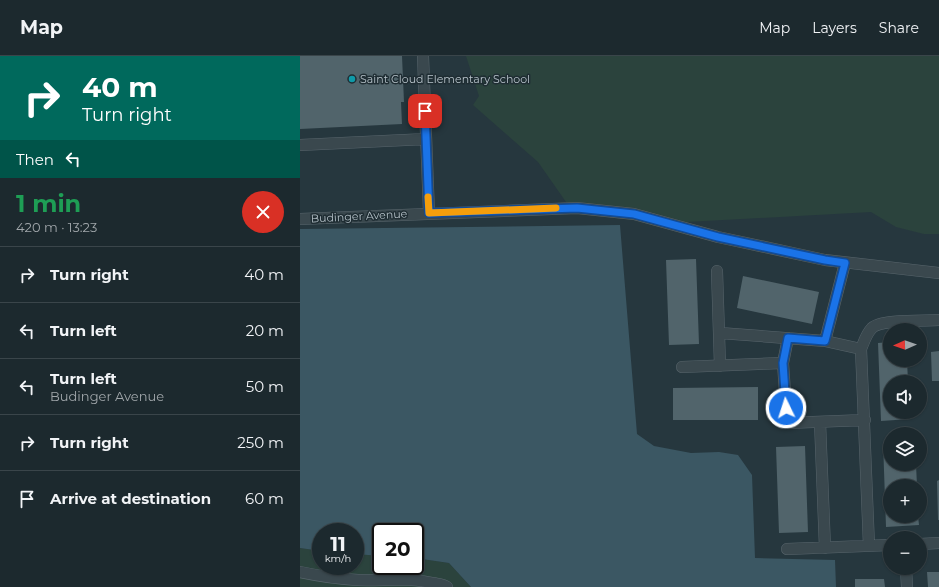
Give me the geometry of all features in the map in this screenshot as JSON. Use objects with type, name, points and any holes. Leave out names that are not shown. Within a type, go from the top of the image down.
[{"type":"street","points":[[423,56],[429,213]]},
{"type":"street","points":[[300,145],[426,139]]},
{"type":"street","name":"Budinger Avenue","points":[[300,219],[577,208],[627,213],[718,237],[825,260],[939,273]]},
{"type":"street","points":[[825,341],[845,263]]},
{"type":"street","points":[[717,271],[720,366]]},
{"type":"street","points":[[869,546],[861,350],[866,336],[873,326],[882,323],[939,320]]},
{"type":"street","points":[[720,333],[825,341],[861,350]]},
{"type":"street","points":[[788,338],[783,363],[787,424],[865,420]]},
{"type":"street","points":[[682,367],[783,363]]},
{"type":"street","points":[[820,422],[825,548]]},
{"type":"street","points":[[927,544],[939,543]]},
{"type":"street","points":[[787,549],[883,545]]},
{"type":"street","points":[[300,572],[359,580],[397,578],[421,580],[447,587]]},
{"type":"street","points":[[906,575],[907,587]]},
{"type":"green space","points":[[466,56],[939,56],[939,234],[924,234],[896,227],[871,212],[686,222],[635,208],[566,202],[538,162],[473,105],[479,96]]},
{"type":"green space","points":[[300,548],[312,550],[312,575],[364,575],[364,555],[372,555],[372,575],[424,575],[424,559],[449,563],[471,587],[300,587]]},
{"type":"water","points":[[620,225],[637,434],[654,446],[691,453],[719,452],[738,455],[752,475],[755,558],[835,560],[836,587],[471,587],[449,563],[424,559],[424,523],[372,523],[372,555],[364,555],[364,523],[312,523],[312,550],[300,548],[300,229]]},
{"type":"building","name":"Saint Cloud Elementary School","points":[[300,56],[402,56],[404,102],[401,102],[402,124],[300,129]]},
{"type":"building","points":[[696,259],[699,344],[669,345],[666,260]]},
{"type":"building","points":[[743,276],[819,292],[812,324],[737,308]]},
{"type":"building","points":[[878,343],[883,343],[883,367],[907,367],[908,375],[883,375],[883,419],[910,419],[881,421]]},
{"type":"building","points":[[939,351],[939,381],[932,381],[931,352]]},
{"type":"building","points":[[758,387],[758,420],[673,420],[673,388]]},
{"type":"building","points":[[805,446],[808,532],[779,533],[776,447]]},
{"type":"building","points":[[884,471],[916,471],[917,479],[884,479]]},
{"type":"building","points":[[939,480],[939,520],[938,520],[937,481]]},
{"type":"building","points":[[886,523],[919,523],[919,525],[886,527]]},
{"type":"building","points":[[927,572],[939,572],[939,587],[928,587]]},
{"type":"building","points":[[855,579],[884,579],[885,587],[855,587]]},
{"type":"slow traffic","points":[[428,197],[429,213],[556,208]]},
{"type":"place","name":"Saint Cloud Elementary School","points":[[352,79]]},
{"type":"route","points":[[425,111],[429,213],[577,208],[634,214],[718,237],[845,263],[825,341],[788,338],[783,363],[786,408]]}]
